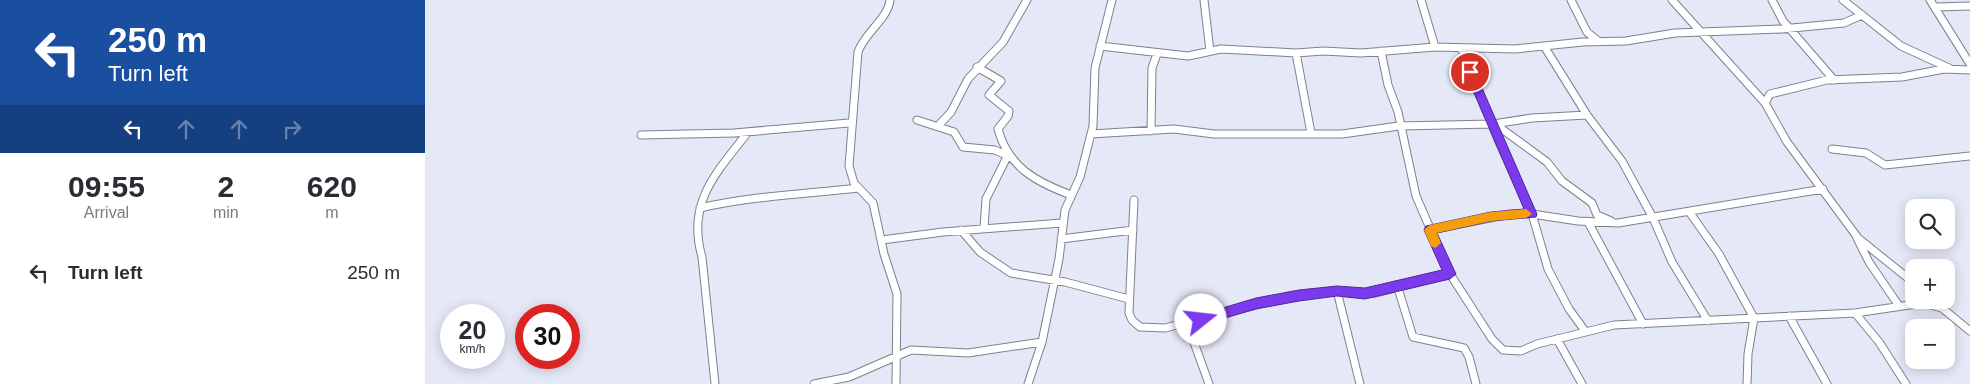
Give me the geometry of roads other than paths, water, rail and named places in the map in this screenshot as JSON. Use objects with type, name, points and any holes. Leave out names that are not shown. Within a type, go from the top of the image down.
[{"type":"street","points":[[890,0],[886,10],[871,28],[860,46],[855,66],[854,100],[849,123],[849,173],[858,188],[866,193],[873,203],[897,294],[896,384]]},
{"type":"street","points":[[938,126],[951,112],[961,89],[977,67],[1003,42],[1027,0]]},
{"type":"street","points":[[1028,384],[1042,342],[1061,239],[1062,223],[1071,195],[1080,177],[1091,134],[1095,112],[1095,68],[1112,0]]},
{"type":"street","points":[[1204,0],[1211,51]]},
{"type":"street","points":[[1421,0],[1435,47]]},
{"type":"street","points":[[1571,0],[1587,32],[1599,42]]},
{"type":"street","points":[[1672,0],[1765,103],[1771,118],[1788,146],[1823,189],[1856,235],[1869,249],[1905,276]]},
{"type":"street","points":[[1772,0],[1779,14],[1834,80]]},
{"type":"street","points":[[1843,0],[1901,46],[1952,69]]},
{"type":"street","points":[[1930,0],[1970,64]]},
{"type":"street","points":[[1936,7],[1970,6]]},
{"type":"street","points":[[1100,46],[1157,54],[1192,56],[1211,51],[1232,49],[1296,53],[1381,51],[1435,47],[1501,49],[1626,41],[1675,33],[1790,28],[1844,23],[1862,15]]},
{"type":"street","points":[[1544,46],[1587,115],[1622,161],[1653,218],[1672,262],[1708,321]]},
{"type":"street","points":[[1461,48],[1531,214],[1540,246],[1556,286],[1585,331]]},
{"type":"street","points":[[1381,51],[1388,85],[1398,112],[1399,126],[1408,155],[1415,196],[1450,274],[1492,339],[1503,350],[1521,351],[1537,344],[1614,325],[1855,313],[1905,305]]},
{"type":"street","points":[[1296,53],[1311,133]]},
{"type":"street","points":[[1151,131],[1153,101],[1152,68],[1157,54]]},
{"type":"street","points":[[977,67],[1001,81],[989,95],[1009,111],[1008,116],[998,128],[1007,156],[987,192],[983,212],[984,228]]},
{"type":"street","points":[[1765,103],[1770,94],[1834,80],[1902,78],[1952,69],[1970,70]]},
{"type":"street","points":[[1091,134],[1174,129],[1209,134],[1342,134],[1399,126],[1494,124],[1539,118],[1587,115]]},
{"type":"street","points":[[917,120],[938,126],[957,135],[963,147],[995,150],[1007,156],[1047,186],[1071,195]]},
{"type":"street","points":[[641,134],[748,132],[849,123]]},
{"type":"street","points":[[1494,124],[1543,158],[1561,181],[1592,203],[1597,214],[1618,223]]},
{"type":"street","points":[[715,384],[702,257],[696,241],[700,208],[709,182],[748,132]]},
{"type":"street","points":[[1832,149],[1866,153],[1885,165],[1970,156]]},
{"type":"street","points":[[700,208],[739,199],[781,198],[858,188]]},
{"type":"street","points":[[1430,230],[1491,216],[1531,214],[1588,222],[1618,223],[1690,213],[1823,189]]},
{"type":"street","points":[[1134,200],[1129,299],[1130,318],[1141,327],[1152,329],[1187,323],[1256,303],[1309,293],[1337,291],[1365,294],[1398,288],[1450,274]]},
{"type":"street","points":[[1690,213],[1719,254],[1754,318],[1748,354],[1747,384]]},
{"type":"street","points":[[1588,222],[1643,324]]},
{"type":"street","points":[[882,240],[961,230],[1062,223]]},
{"type":"street","points":[[961,230],[980,252],[1003,269],[1019,275],[1053,279],[1129,299]]},
{"type":"street","points":[[1061,239],[1133,230]]},
{"type":"street","points":[[1856,235],[1869,262],[1899,306]]},
{"type":"street","points":[[1398,288],[1413,337],[1419,341],[1456,345],[1463,348],[1470,361],[1476,384]]},
{"type":"street","points":[[1337,291],[1360,384]]},
{"type":"street","points":[[1942,309],[1970,331]]},
{"type":"street","points":[[1855,313],[1879,342],[1906,384]]},
{"type":"street","points":[[1789,316],[1803,336],[1814,362],[1827,384]]},
{"type":"street","points":[[1187,323],[1209,384]]},
{"type":"street","points":[[1557,339],[1583,384]]},
{"type":"street","points":[[814,384],[849,378],[911,350],[949,354],[968,353],[1042,342]]}]
